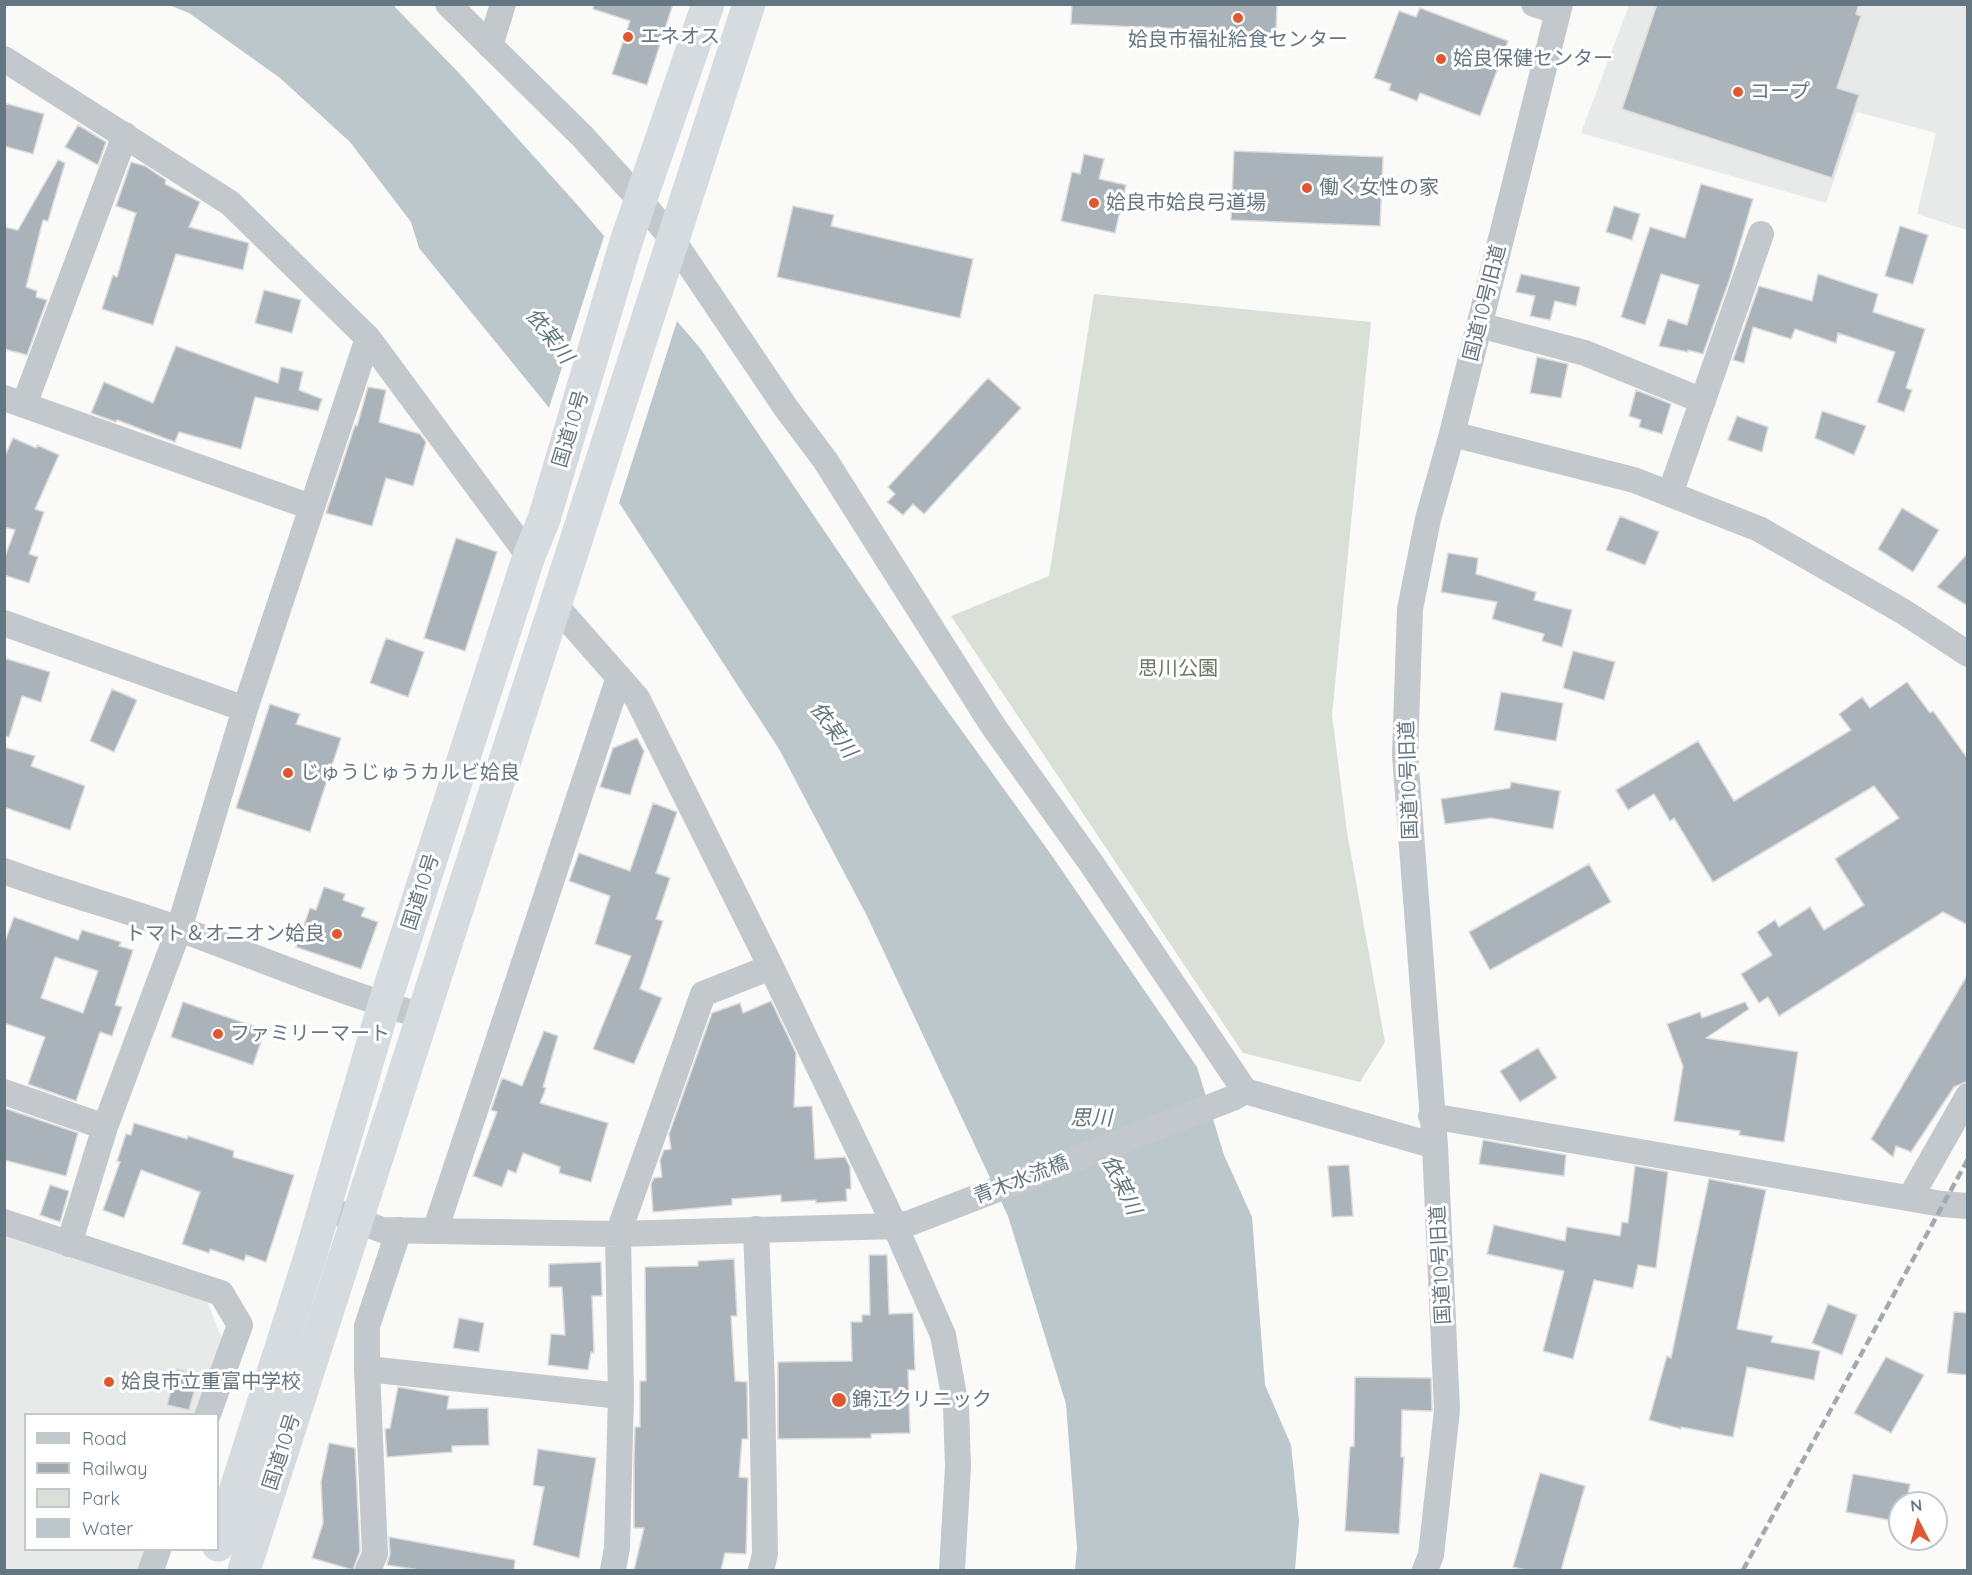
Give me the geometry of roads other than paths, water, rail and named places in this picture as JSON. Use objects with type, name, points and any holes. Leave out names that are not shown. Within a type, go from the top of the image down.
[{"type":"highway","points":[[640,200],[708,4]]},
{"type":"highway","points":[[672,239],[749,4]]},
{"type":"highway","name":"国道10号","points":[[219,1542],[326,1208],[384,1005],[529,556],[544,519],[640,200]]},
{"type":"highway","name":"国道10号","points":[[244,1570],[556,606],[672,239]]},
{"type":"highway","points":[[209,1570],[216,1551]]},
{"type":"street","points":[[448,4],[582,136],[672,239],[786,408],[825,460],[993,726],[1097,873],[1239,1095],[1435,1146]]},
{"type":"street","points":[[490,46],[503,4]]},
{"type":"street","name":"国道10号旧道","points":[[1425,1570],[1431,1555],[1447,1410],[1435,1146],[1405,755],[1410,609],[1428,519],[1479,325],[1550,7]]},
{"type":"street","points":[[4,59],[230,203],[368,338],[529,556]]},
{"type":"street","points":[[125,135],[14,401],[311,507]]},
{"type":"street","points":[[1670,494],[1761,234]]},
{"type":"street","points":[[1479,325],[1585,353],[1703,401]]},
{"type":"street","points":[[69,1244],[105,1127],[179,929],[245,709],[368,338]]},
{"type":"street","points":[[1452,434],[1634,480],[1759,529],[1904,612],[1968,654]]},
{"type":"street","points":[[556,606],[637,698],[771,968],[903,1225],[943,1335],[956,1406],[958,1467],[952,1570]]},
{"type":"street","points":[[4,623],[245,709]]},
{"type":"street","points":[[435,1232],[619,677]]},
{"type":"street","points":[[4,871],[179,929],[384,1005],[423,1016]]},
{"type":"street","points":[[613,1570],[617,1548],[621,1396],[618,1234],[703,994],[771,968]]},
{"type":"street","points":[[4,1092],[105,1127]]},
{"type":"street","name":"青木水流橋","points":[[326,1208],[382,1230],[435,1232],[618,1234],[903,1225],[1239,1095]]},
{"type":"street","points":[[1910,1198],[1968,1096]]},
{"type":"street","points":[[1431,1116],[1968,1206]]},
{"type":"street","points":[[4,1222],[221,1293],[240,1325],[208,1413]]},
{"type":"street","points":[[756,1229],[765,1543],[761,1570]]},
{"type":"street","points":[[368,1570],[375,1554],[367,1326],[399,1230]]},
{"type":"street","points":[[367,1370],[621,1396]]},
{"type":"street","points":[[151,1570],[158,1551]]},
{"type":"water","name":"思川","points":[[169,5],[393,5],[458,72],[581,209],[700,348],[931,688],[1050,853],[1197,1067],[1224,1155],[1252,1217],[1265,1385],[1291,1445],[1299,1521],[1295,1570],[1075,1570],[1077,1548],[1066,1404],[1008,1216],[867,916],[779,749],[590,458],[419,248],[411,222],[350,142],[280,78],[189,13]]},
{"type":"railway","points":[[1743,1570],[1968,1159]]},
{"type":"place","name":"姶良市福祉給食センター","points":[[1238,18]]},
{"type":"place","name":"エネオス","points":[[628,37]]},
{"type":"place","name":"姶良保健センター","points":[[1441,59]]},
{"type":"place","name":"コープ","points":[[1738,92]]},
{"type":"place","name":"働く女性の家","points":[[1307,188]]},
{"type":"place","name":"姶良市姶良弓道場","points":[[1094,203]]},
{"type":"place","name":"じゅうじゅうカルビ姶良","points":[[288,773]]},
{"type":"place","name":"トマト＆オニオン姶良","points":[[337,934]]},
{"type":"place","name":"ファミリーマート","points":[[218,1034]]},
{"type":"place","name":"姶良市立重富中学校","points":[[109,1382]]},
{"type":"place","name":"錦江クリニック","points":[[839,1400]]},
{"type":"water label","name":"依某川","points":[[549,336]]},
{"type":"water label","name":"依某川","points":[[833,730]]},
{"type":"water label","name":"依某川","points":[[1121,1185]]},
{"type":"park label","name":"思川公園","points":[[1178,669]]}]
